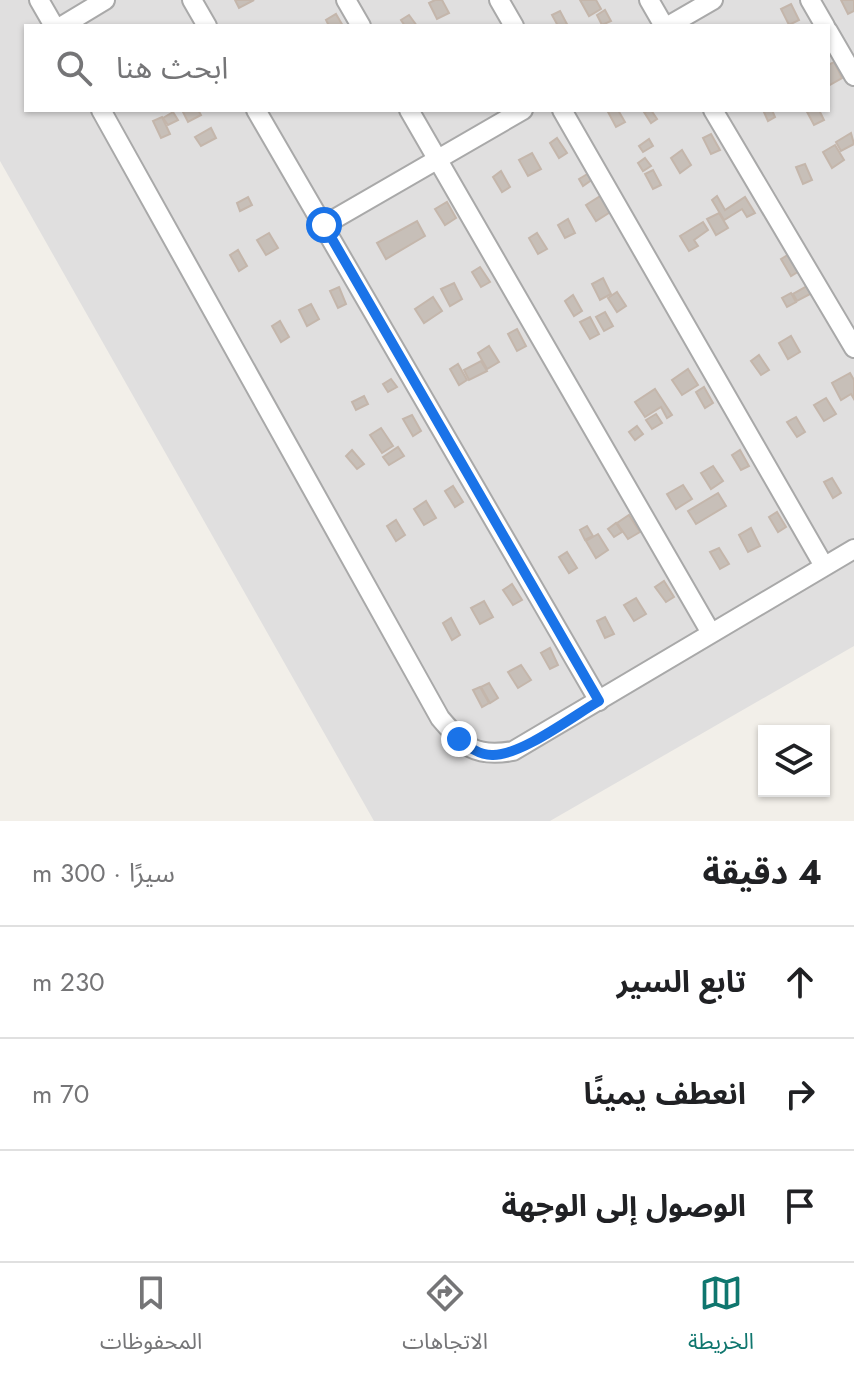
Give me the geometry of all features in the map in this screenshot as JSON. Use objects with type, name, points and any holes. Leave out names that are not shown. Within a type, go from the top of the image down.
[{"type":"street","points":[[39,0],[53,24]]},
{"type":"street","points":[[65,24],[105,0]]},
{"type":"street","points":[[192,0],[206,24]]},
{"type":"street","points":[[346,0],[360,24]]},
{"type":"street","points":[[499,0],[513,24]]},
{"type":"street","points":[[649,0],[665,24]]},
{"type":"street","points":[[670,24],[713,0]]},
{"type":"street","points":[[810,0],[824,24]]},
{"type":"street","points":[[830,34],[854,76]]},
{"type":"street","points":[[102,112],[440,718],[473,750],[492,755],[513,751],[854,549]]},
{"type":"street","points":[[257,112],[599,701]]},
{"type":"street","points":[[410,112],[711,633]]},
{"type":"street","points":[[324,225],[520,112]]},
{"type":"street","points":[[563,112],[824,566]]},
{"type":"street","points":[[714,112],[852,341]]},
{"type":"shaded area","points":[[0,0],[854,0],[854,646],[550,821],[374,821],[0,161]]},
{"type":"building","points":[[235,0],[254,0],[239,8]]},
{"type":"building","points":[[442,0],[449,13],[437,19],[429,3]]},
{"type":"building","points":[[580,0],[596,0],[601,9],[589,16]]},
{"type":"building","points":[[841,0],[854,0],[854,11],[848,14]]},
{"type":"building","points":[[791,4],[799,20],[788,24],[781,9]]},
{"type":"building","points":[[605,10],[611,21],[602,24],[597,15]]},
{"type":"building","points":[[560,11],[567,24],[557,24],[552,15]]},
{"type":"building","points":[[336,14],[342,24],[328,24],[326,20]]},
{"type":"building","points":[[409,15],[416,24],[404,24],[401,20]]},
{"type":"building","points":[[834,62],[842,78],[830,85],[830,64]]},
{"type":"building","points":[[173,112],[178,120],[168,125],[163,118]]},
{"type":"building","points":[[183,112],[199,112],[201,115],[188,122]]},
{"type":"building","points":[[608,112],[619,112],[625,122],[616,127]]},
{"type":"building","points":[[644,112],[652,112],[657,119],[651,123]]},
{"type":"building","points":[[764,112],[773,112],[775,117],[768,121]]},
{"type":"building","points":[[807,112],[820,112],[824,120],[814,125]]},
{"type":"building","points":[[162,117],[170,134],[161,138],[153,121]]},
{"type":"building","points":[[211,128],[216,138],[201,146],[195,137]]},
{"type":"building","points":[[851,133],[854,144],[841,151],[836,142]]},
{"type":"building","points":[[711,134],[720,150],[711,154],[703,138]]},
{"type":"building","points":[[557,138],[567,153],[559,158],[550,143]]},
{"type":"building","points":[[649,139],[653,146],[643,152],[639,146]]},
{"type":"building","points":[[835,145],[844,160],[832,168],[823,152]]},
{"type":"building","points":[[682,150],[691,165],[680,173],[671,158]]},
{"type":"building","points":[[532,153],[541,169],[528,176],[519,160]]},
{"type":"building","points":[[645,158],[651,166],[643,171],[638,163]]},
{"type":"building","points":[[805,164],[812,180],[803,184],[796,167]]},
{"type":"building","points":[[653,170],[661,185],[653,189],[645,174]]},
{"type":"building","points":[[501,171],[510,187],[502,192],[493,177]]},
{"type":"building","points":[[589,173],[593,179],[583,186],[579,179]]},
{"type":"building","points":[[602,195],[612,211],[596,221],[586,205]]},
{"type":"building","points":[[717,196],[725,210],[745,197],[755,213],[747,217],[742,209],[724,220],[712,200]]},
{"type":"building","points":[[248,197],[252,205],[240,211],[237,203]]},
{"type":"building","points":[[447,202],[456,218],[445,225],[435,209]]},
{"type":"building","points":[[719,213],[728,228],[716,235],[707,219]]},
{"type":"building","points":[[568,219],[575,233],[565,238],[558,225]]},
{"type":"building","points":[[417,221],[425,236],[386,259],[377,243]]},
{"type":"building","points":[[703,222],[708,230],[694,240],[698,246],[689,251],[680,236]]},
{"type":"building","points":[[269,233],[278,248],[266,255],[257,240]]},
{"type":"building","points":[[537,233],[547,249],[538,254],[529,238]]},
{"type":"building","points":[[238,250],[247,266],[239,271],[230,255]]},
{"type":"building","points":[[791,253],[801,270],[791,276],[781,259]]},
{"type":"building","points":[[480,267],[490,282],[481,287],[472,272]]},
{"type":"building","points":[[603,278],[611,294],[600,300],[592,284]]},
{"type":"building","points":[[454,283],[462,299],[450,306],[441,289]]},
{"type":"building","points":[[809,285],[812,293],[797,301],[793,294]]},
{"type":"building","points":[[339,287],[346,304],[338,308],[330,291]]},
{"type":"building","points":[[617,292],[626,306],[617,312],[608,298]]},
{"type":"building","points":[[791,293],[796,302],[787,307],[782,298]]},
{"type":"building","points":[[573,295],[582,311],[574,316],[565,301]]},
{"type":"building","points":[[433,297],[442,311],[424,323],[415,309]]},
{"type":"building","points":[[311,304],[319,319],[307,326],[299,310]]},
{"type":"building","points":[[605,312],[613,326],[604,331],[596,317]]},
{"type":"building","points":[[590,317],[599,334],[590,339],[580,322]]},
{"type":"building","points":[[280,321],[289,337],[281,342],[272,326]]},
{"type":"building","points":[[517,329],[526,346],[517,351],[508,334]]},
{"type":"building","points":[[791,336],[800,352],[788,359],[779,343]]},
{"type":"building","points":[[489,346],[499,362],[487,369],[478,353]]},
{"type":"building","points":[[759,355],[769,370],[761,375],[751,361]]},
{"type":"building","points":[[481,361],[487,371],[469,380],[464,370]]},
{"type":"building","points":[[458,364],[467,380],[459,385],[450,369]]},
{"type":"building","points":[[688,369],[698,385],[682,395],[672,380]]},
{"type":"building","points":[[850,373],[854,380],[854,399],[851,394],[841,400],[832,383]]},
{"type":"building","points":[[391,379],[397,387],[388,392],[383,384]]},
{"type":"building","points":[[704,387],[713,403],[705,408],[696,392]]},
{"type":"building","points":[[655,389],[672,415],[667,418],[661,407],[645,417],[635,402]]},
{"type":"building","points":[[364,396],[368,404],[356,410],[352,402]]},
{"type":"building","points":[[826,398],[836,414],[824,421],[814,405]]},
{"type":"building","points":[[656,414],[662,423],[652,429],[646,420]]},
{"type":"building","points":[[412,415],[421,431],[413,436],[403,419]]},
{"type":"building","points":[[796,417],[805,432],[797,437],[787,422]]},
{"type":"building","points":[[637,426],[643,434],[635,440],[629,432]]},
{"type":"building","points":[[381,428],[393,446],[382,453],[370,435]]},
{"type":"building","points":[[398,447],[404,456],[389,465],[383,457]]},
{"type":"building","points":[[352,450],[364,464],[357,469],[346,456]]},
{"type":"building","points":[[740,450],[749,466],[741,470],[732,455]]},
{"type":"building","points":[[713,466],[723,481],[711,489],[701,473]]},
{"type":"building","points":[[832,478],[841,493],[833,498],[824,482]]},
{"type":"building","points":[[683,485],[692,499],[676,509],[667,494]]},
{"type":"building","points":[[453,486],[463,502],[455,507],[445,491]]},
{"type":"building","points":[[718,493],[726,506],[696,524],[688,511]]},
{"type":"building","points":[[426,501],[436,518],[424,525],[414,509]]},
{"type":"building","points":[[777,512],[786,527],[778,532],[769,517]]},
{"type":"building","points":[[629,515],[640,532],[628,539],[617,523]]},
{"type":"building","points":[[396,520],[405,535],[396,541],[387,526]]},
{"type":"building","points":[[616,523],[622,532],[614,537],[608,529]]},
{"type":"building","points":[[587,526],[593,536],[585,540],[580,530]]},
{"type":"building","points":[[751,528],[760,546],[748,552],[739,535]]},
{"type":"building","points":[[598,534],[608,550],[596,558],[586,541]]},
{"type":"building","points":[[719,548],[729,564],[720,569],[710,552]]},
{"type":"building","points":[[567,552],[577,568],[569,573],[559,557]]},
{"type":"building","points":[[664,581],[674,597],[666,602],[655,587]]},
{"type":"building","points":[[512,584],[522,600],[513,605],[503,590]]},
{"type":"building","points":[[636,598],[646,614],[634,621],[624,605]]},
{"type":"building","points":[[484,601],[493,617],[480,624],[471,608]]},
{"type":"building","points":[[605,617],[614,634],[605,638],[597,621]]},
{"type":"building","points":[[451,618],[460,635],[452,640],[443,623]]},
{"type":"building","points":[[550,648],[558,665],[550,669],[541,653]]},
{"type":"building","points":[[521,665],[531,680],[518,688],[508,672]]},
{"type":"building","points":[[489,683],[498,698],[490,703],[481,687]]},
{"type":"building","points":[[480,687],[489,703],[482,707],[473,690]]},
{"type":"route","points":[[324,225],[599,701],[513,751],[492,755],[473,750],[459,739]]}]
